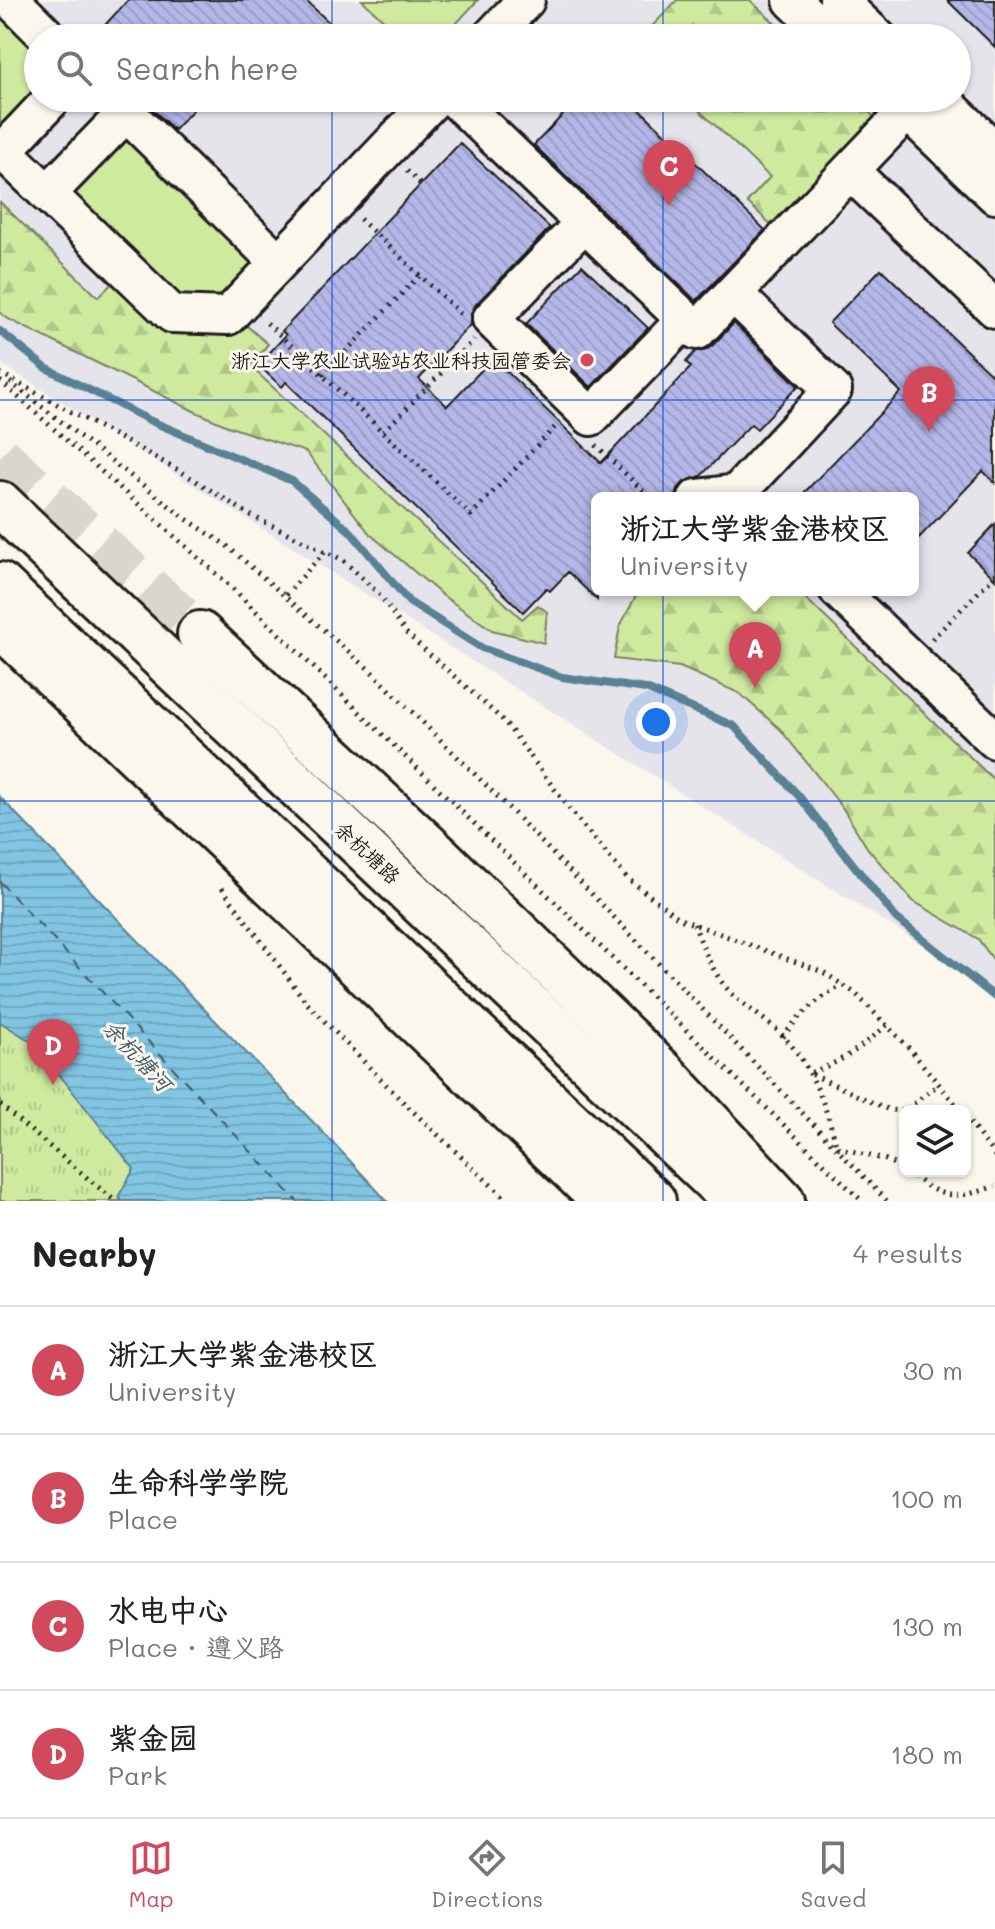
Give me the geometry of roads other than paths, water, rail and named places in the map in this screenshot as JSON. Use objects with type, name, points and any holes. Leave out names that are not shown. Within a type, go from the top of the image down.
[{"type":"main road","name":"余杭塘路","points":[[0,504],[736,1201]]},
{"type":"main road","points":[[0,585],[653,1201]]},
{"type":"main road","points":[[5,629],[605,1201]]},
{"type":"main road","points":[[200,634],[440,858],[663,1073],[782,1201]]},
{"type":"street","points":[[11,0],[35,24]]},
{"type":"street","points":[[503,24],[526,0]]},
{"type":"street","points":[[792,0],[817,24]]},
{"type":"street","points":[[838,0],[863,24]]},
{"type":"street","points":[[39,112],[1,149],[172,314],[228,316],[422,112]]},
{"type":"street","points":[[47,194],[113,112]]},
{"type":"street","points":[[124,112],[278,262]]},
{"type":"street","points":[[469,112],[697,331],[904,112]]},
{"type":"street","points":[[922,112],[995,195]]},
{"type":"street","points":[[930,112],[995,151]]},
{"type":"street","points":[[850,171],[995,309]]},
{"type":"street","points":[[584,223],[491,319],[591,417],[685,320]]},
{"type":"street","points":[[733,293],[833,390],[744,492]]},
{"type":"street","points":[[844,596],[995,740]]},
{"type":"water","name":"余杭塘河","points":[[0,797],[387,1201],[122,1201],[118,1197],[134,1169],[35,1044],[0,1022]]},
{"type":"waterway","points":[[0,331],[46,368],[151,421],[292,481],[351,532],[409,602],[482,648],[562,677],[646,689],[734,726],[798,795],[896,918],[995,997]]},
{"type":"tunnel","points":[[0,457],[200,634]]},
{"type":"place","name":"水电中心","points":[[669,206]]},
{"type":"place","name":"浙江大学农业试验站农业科技园管委会","points":[[587,360]]},
{"type":"place","name":"生命科学学院","points":[[929,432]]},
{"type":"place","name":"浙江大学紫金港校区","points":[[755,688]]},
{"type":"place","name":"紫金园","points":[[53,1085]]}]
